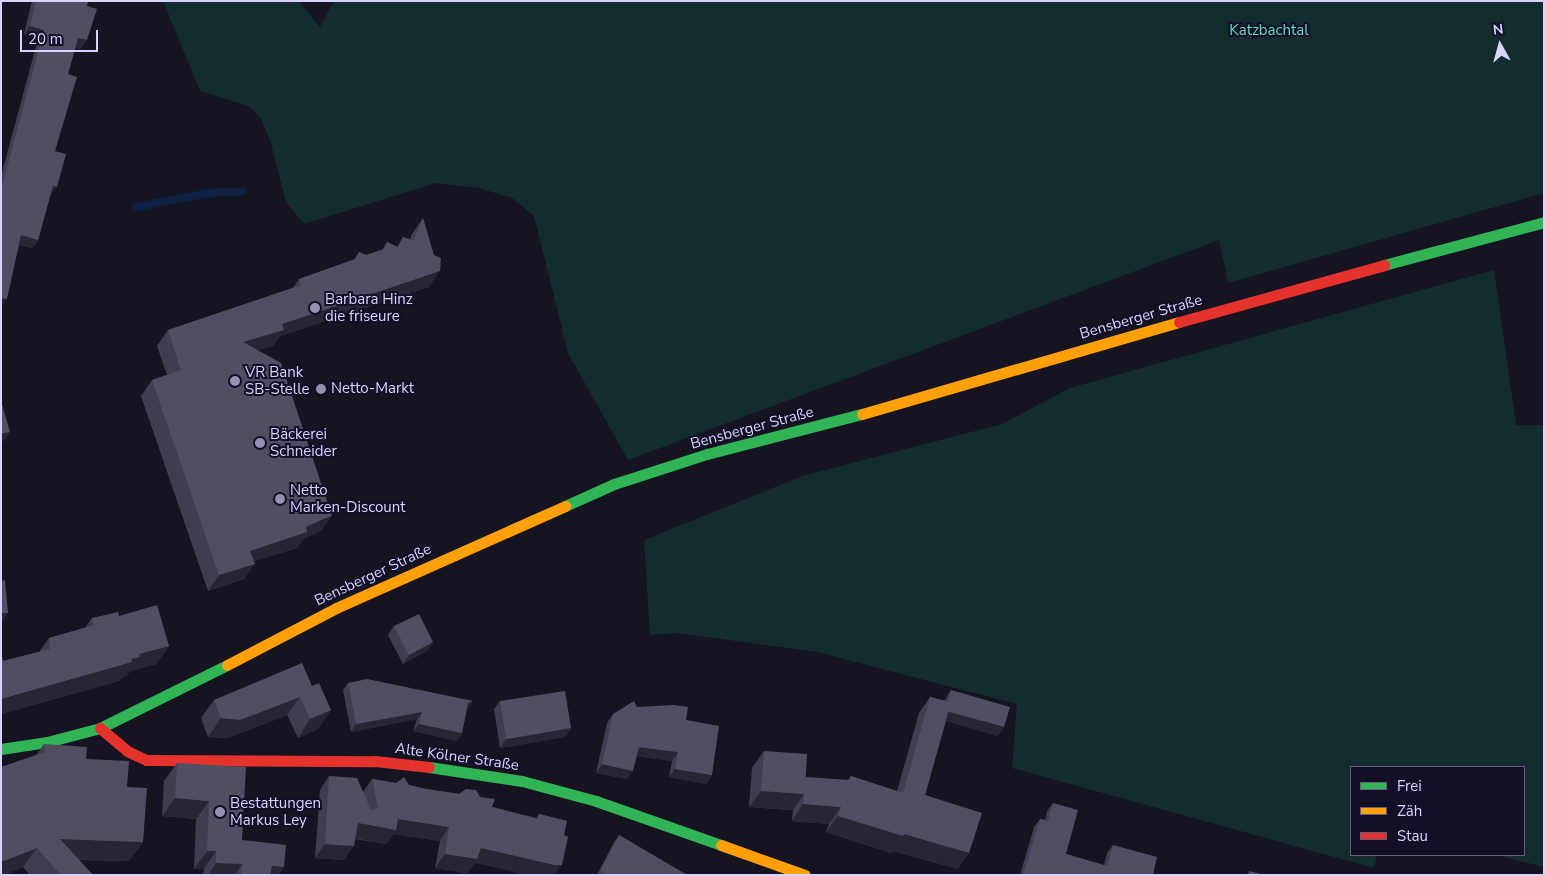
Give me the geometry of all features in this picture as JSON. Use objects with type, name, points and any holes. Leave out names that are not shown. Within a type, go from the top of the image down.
[{"type":"main road","name":"Bensberger Straße","points":[[1,749],[47,742],[100,728],[336,608],[614,484],[707,454],[812,428],[1216,311],[1544,222]]},
{"type":"main road","name":"Alte Kölner Straße","points":[[100,728],[127,751],[146,760],[375,761],[443,768],[522,781],[596,801],[805,875]]},
{"type":"green space","name":"Katzbachtal","points":[[163,1],[299,1],[320,27],[334,1],[1544,1],[1544,193],[1228,283],[1219,240],[628,460],[568,353],[534,216],[512,198],[479,188],[436,183],[304,224],[286,202],[270,140],[260,117],[249,106],[200,91]]},
{"type":"green space","points":[[1494,270],[1516,425],[1544,425],[1544,867],[1500,856],[1525,856],[1525,766],[1350,766],[1350,856],[1377,856],[1374,868],[1012,768],[1017,704],[817,652],[676,633],[650,635],[644,540],[802,476],[1002,424],[1070,388]]},
{"type":"building","points":[[36,1],[88,1],[87,6],[97,9],[87,40],[78,38],[68,74],[77,77],[55,151],[66,154],[57,187],[53,186],[38,240],[21,235],[7,299],[1,298],[1,190],[44,30],[30,26]]},
{"type":"building","points":[[423,218],[434,255],[441,258],[440,271],[282,324],[284,330],[243,342],[281,363],[332,516],[306,526],[307,532],[250,551],[255,564],[219,575],[152,380],[181,370],[168,330],[301,285],[299,279],[355,259],[359,252],[366,255],[384,249],[387,242],[398,247],[403,237],[413,241]]},
{"type":"building","points":[[1,401],[10,432],[1,434]]},
{"type":"building","points":[[5,580],[8,613],[1,613],[1,581]]},
{"type":"building","points":[[157,605],[169,646],[139,654],[140,657],[131,659],[132,662],[1,699],[1,652],[3,661],[50,649],[49,638],[94,625],[92,618],[118,612],[119,616]]},
{"type":"building","points":[[419,614],[433,642],[409,655],[394,626]]},
{"type":"building","points":[[302,663],[312,686],[319,683],[331,710],[310,719],[300,697],[240,720],[221,718],[214,700]]},
{"type":"building","points":[[367,679],[473,701],[468,703],[462,733],[419,724],[422,712],[356,724],[348,683]]},
{"type":"building","points":[[951,690],[1010,707],[1004,727],[948,711],[951,702],[948,702]]},
{"type":"building","points":[[565,691],[571,728],[506,739],[500,701]]},
{"type":"building","points":[[930,697],[951,702],[925,795],[982,813],[969,853],[904,834],[903,836],[838,816],[841,807],[803,804],[804,794],[761,791],[764,751],[807,754],[805,789],[806,777],[849,780],[851,776],[903,793]]},
{"type":"building","points":[[634,701],[637,707],[674,705],[688,707],[686,720],[719,726],[712,775],[675,769],[678,752],[639,747],[633,771],[602,764],[613,714]]},
{"type":"building","points":[[44,744],[87,747],[86,759],[129,761],[127,787],[147,788],[143,842],[60,839],[93,875],[61,875],[37,848],[1,862],[1,767],[45,752]]},
{"type":"building","points":[[177,763],[246,767],[242,840],[286,845],[284,867],[272,866],[270,875],[241,875],[242,864],[216,863],[216,851],[207,851],[209,801],[175,798]]},
{"type":"building","points":[[329,776],[357,778],[371,810],[378,808],[372,779],[396,783],[404,777],[409,785],[459,794],[466,789],[476,790],[480,797],[495,799],[492,807],[538,819],[539,814],[567,821],[564,835],[568,837],[562,865],[554,865],[481,848],[477,859],[445,854],[449,827],[398,819],[396,830],[358,823],[354,846],[325,844]]},
{"type":"building","points":[[1053,803],[1078,810],[1066,854],[1107,866],[1113,845],[1157,857],[1153,875],[1023,875],[1040,819],[1048,821]]},
{"type":"building","points":[[619,835],[687,875],[607,875],[600,871]]},
{"type":"building","points":[[1249,871],[1265,875],[1248,875]]},
{"type":"waterway","points":[[136,207],[209,193],[242,191]]},
{"type":"traffic: fast","points":[[1384,265],[1544,222]]},
{"type":"traffic: fast","points":[[565,506],[614,484],[707,454],[862,414]]},
{"type":"traffic: fast","points":[[1,749],[47,742],[100,728],[227,665]]},
{"type":"traffic: fast","points":[[429,767],[522,781],[596,801],[721,845]]},
{"type":"traffic: slow","points":[[862,414],[1179,322]]},
{"type":"traffic: slow","points":[[227,665],[336,608],[565,506]]},
{"type":"traffic: slow","points":[[721,845],[805,875]]},
{"type":"traffic: jam","points":[[1179,322],[1384,265]]},
{"type":"traffic: jam","points":[[100,728],[127,751],[146,760],[375,761],[429,767]]},
{"type":"place","name":"Barbara Hinz die friseure","points":[[315,308]]},
{"type":"place","name":"VR Bank SB-Stelle","points":[[235,381]]},
{"type":"place","name":"Netto-Markt","points":[[321,389]]},
{"type":"place","name":"Bäckerei Schneider","points":[[260,443]]},
{"type":"place","name":"Netto Marken-Discount","points":[[280,499]]},
{"type":"place","name":"Bestattungen Markus Ley","points":[[220,812]]}]
